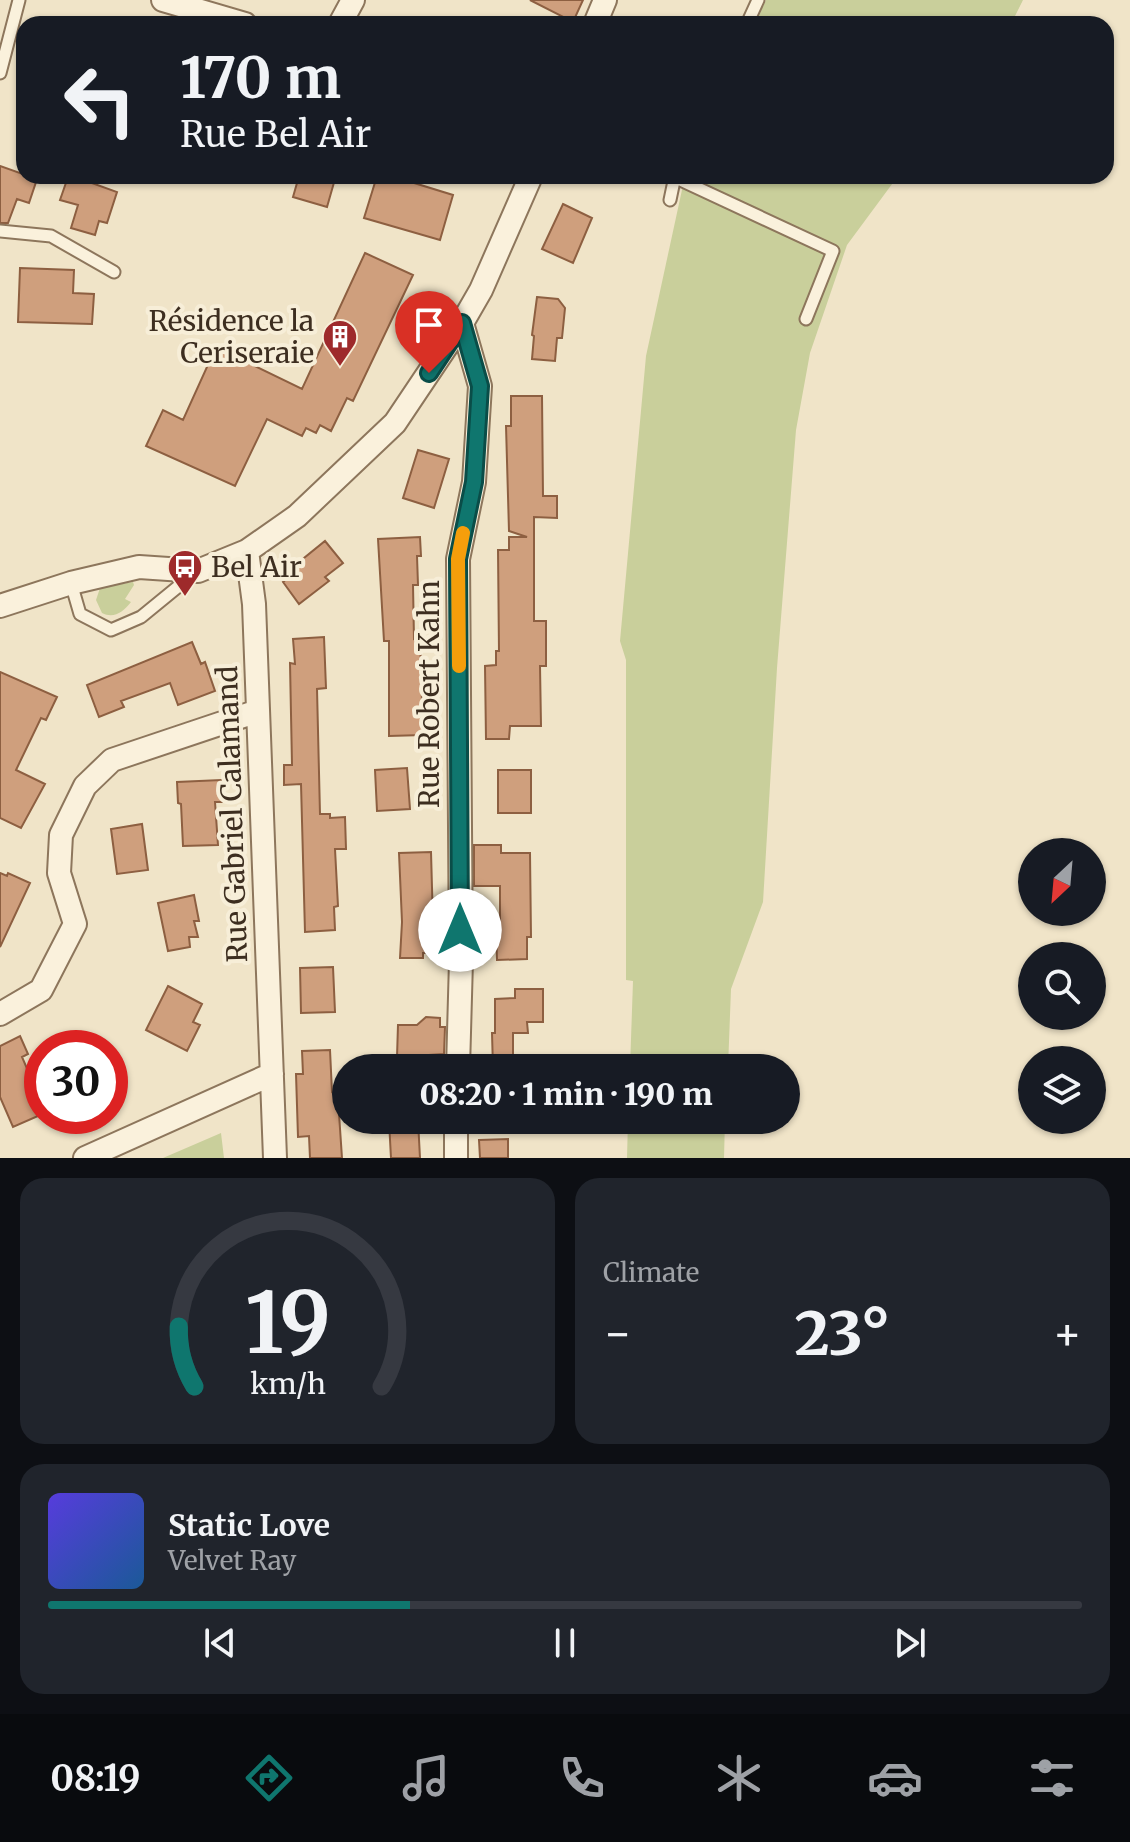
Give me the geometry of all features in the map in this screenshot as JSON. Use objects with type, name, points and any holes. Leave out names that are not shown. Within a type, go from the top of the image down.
[{"type":"street","points":[[163,0],[218,16]]},
{"type":"street","points":[[0,606],[71,583],[139,567],[198,571],[256,545],[297,516],[395,423],[481,290],[527,184]]},
{"type":"street","name":"Rue Robert Kahn","points":[[458,1054],[461,961],[458,559],[474,482],[480,386],[462,323]]},
{"type":"street","name":"Rue Gabriel Calamand","points":[[256,545],[254,604],[275,1158]]},
{"type":"street","points":[[0,1014],[41,990],[75,924],[59,873],[61,835],[85,786],[112,760],[258,711]]},
{"type":"street","points":[[85,1158],[272,1074]]},
{"type":"street","points":[[456,1134],[456,1158]]},
{"type":"lane","points":[[0,73],[19,0]]},
{"type":"lane","points":[[670,200],[673,184]]},
{"type":"lane","points":[[692,184],[833,251],[806,319]]},
{"type":"lane","points":[[0,231],[51,236],[114,272]]},
{"type":"lane","points":[[71,583],[80,614],[111,630],[141,617],[198,571]]},
{"type":"green space","points":[[766,0],[1023,0],[1015,16],[759,16]]},
{"type":"green space","points":[[683,184],[892,184],[847,245],[810,353],[796,430],[763,902],[731,989],[729,1054],[630,1054],[633,981],[626,980],[626,660],[620,641],[646,356]]},
{"type":"green space","points":[[133,582],[125,599],[131,602],[125,609],[114,615],[102,613],[96,600],[100,588]]},
{"type":"green space","points":[[221,1133],[224,1158],[163,1158]]},
{"type":"green space","points":[[628,1134],[725,1134],[724,1158],[627,1158]]},
{"type":"building","points":[[530,0],[583,0],[576,16],[561,16]]},
{"type":"building","points":[[0,166],[16,172],[16,184],[35,184],[29,203],[17,199],[8,223],[0,223]]},
{"type":"building","points":[[66,184],[95,184],[117,192],[107,223],[99,221],[95,235],[71,228],[78,205],[60,200]]},
{"type":"building","points":[[297,184],[334,184],[327,207],[293,197]]},
{"type":"building","points":[[375,184],[417,184],[453,195],[440,240],[364,218]]},
{"type":"building","points":[[563,204],[592,218],[573,263],[542,249]]},
{"type":"building","name":"Résidence la Ceriseraie","points":[[365,253],[413,275],[353,401],[347,398],[331,431],[320,425],[316,433],[306,428],[302,436],[267,419],[235,486],[146,446],[163,410],[183,420],[216,347],[302,389]]},
{"type":"building","points":[[20,268],[74,270],[73,293],[94,294],[92,324],[18,322]]},
{"type":"building","points":[[537,297],[558,299],[565,308],[562,338],[557,338],[555,361],[532,359]]},
{"type":"building","points":[[511,396],[542,396],[543,496],[557,496],[557,518],[534,517],[534,621],[546,621],[546,666],[540,666],[541,726],[510,726],[509,739],[486,739],[485,666],[496,665],[496,651],[499,651],[498,550],[509,550],[509,537],[527,537],[509,531],[506,426],[511,426]]},
{"type":"building","points":[[418,450],[449,459],[434,508],[403,498]]},
{"type":"building","points":[[420,537],[418,585],[413,585],[414,639],[420,638],[423,735],[389,736],[389,641],[384,641],[378,539]]},
{"type":"building","points":[[325,541],[343,563],[325,577],[329,581],[299,604],[283,582],[291,575],[288,571]]},
{"type":"building","points":[[324,637],[326,688],[317,689],[320,814],[330,814],[330,818],[345,817],[346,849],[335,849],[338,906],[334,907],[335,930],[305,932],[301,784],[284,785],[284,765],[292,765],[290,663],[295,664],[293,639]]},
{"type":"building","points":[[192,642],[201,664],[205,662],[215,691],[178,705],[170,683],[121,701],[124,707],[99,717],[87,685]]},
{"type":"building","points":[[0,672],[57,697],[46,720],[41,718],[16,770],[45,784],[21,828],[0,818]]},
{"type":"building","points":[[407,768],[410,809],[377,811],[375,770]]},
{"type":"building","points":[[498,770],[531,770],[531,813],[498,813]]},
{"type":"building","points":[[221,780],[222,802],[215,802],[218,845],[183,846],[177,782]]},
{"type":"building","points":[[142,824],[148,870],[117,874],[111,829]]},
{"type":"building","points":[[474,845],[501,845],[501,853],[530,853],[531,937],[527,937],[527,959],[497,960],[500,886],[474,886]]},
{"type":"building","points":[[431,852],[433,923],[447,923],[447,953],[423,953],[423,958],[400,958],[399,853]]},
{"type":"building","points":[[0,873],[7,876],[8,873],[30,883],[0,947]]},
{"type":"building","points":[[194,895],[199,921],[194,921],[198,937],[189,937],[190,947],[168,951],[158,903]]},
{"type":"building","points":[[333,967],[335,1012],[301,1013],[300,968]]},
{"type":"building","points":[[168,986],[202,1004],[193,1022],[200,1025],[187,1051],[146,1030]]},
{"type":"building","points":[[515,989],[543,989],[543,1022],[527,1022],[528,1033],[513,1033],[513,1054],[493,1054],[495,999],[515,998]]},
{"type":"building","points":[[426,1017],[440,1018],[440,1027],[445,1027],[444,1054],[397,1054],[398,1025],[417,1025]]},
{"type":"building","points":[[20,1036],[24,1045],[24,1122],[13,1127],[0,1097],[0,1046]]},
{"type":"building","points":[[330,1050],[332,1134],[340,1134],[342,1158],[310,1158],[309,1136],[298,1137],[296,1074],[303,1074],[302,1051]]},
{"type":"building","points":[[390,1134],[419,1134],[420,1158],[391,1158]]},
{"type":"building","points":[[508,1139],[508,1158],[480,1158],[479,1140]]},
{"type":"slow traffic","points":[[459,666],[458,559],[463,533]]},
{"type":"place","name":"Résidence la Ceriseraie","points":[[340,368]]},
{"type":"place","name":"Bel Air","points":[[185,598]]},
{"type":"route","points":[[429,373],[462,323],[480,386],[474,482],[458,559],[460,930]]}]
